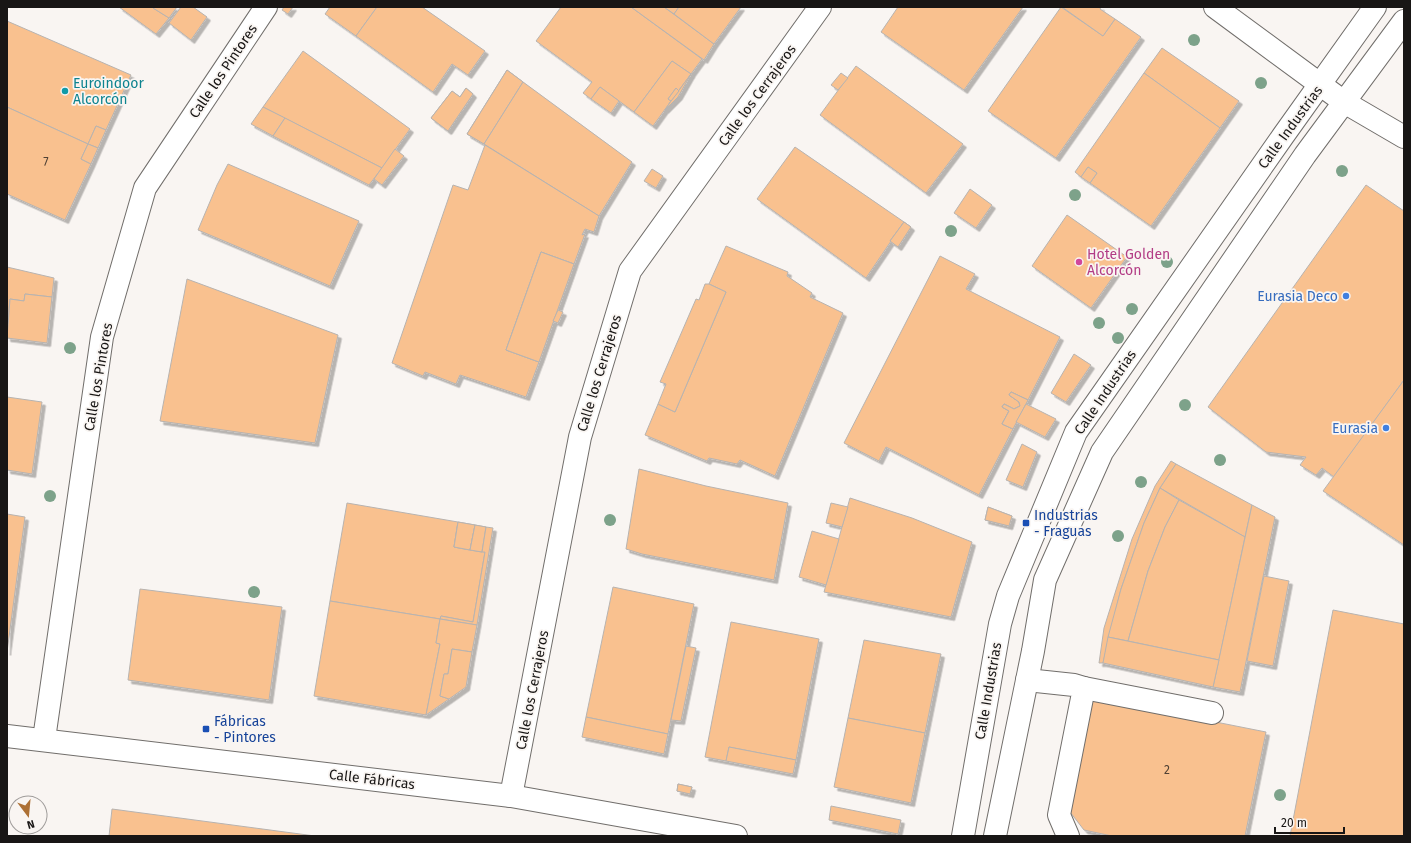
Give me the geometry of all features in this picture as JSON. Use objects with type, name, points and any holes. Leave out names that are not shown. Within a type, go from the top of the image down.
[{"type":"street","name":"Calle los Pintores","points":[[44,739],[102,337],[145,188],[266,7]]},
{"type":"street","name":"Calle los Cerrajeros","points":[[511,796],[580,437],[630,271],[820,7]]},
{"type":"street","points":[[1215,7],[1276,50],[1344,102],[1404,137]]},
{"type":"street","name":"Calle Industrias","points":[[962,836],[1000,624],[1008,596],[1076,432],[1375,7]]},
{"type":"street","name":"Calle Industrias","points":[[995,836],[1027,680],[1045,580],[1102,452],[1305,156],[1404,21]]},
{"type":"street","points":[[1027,680],[1074,685],[1212,713]]},
{"type":"street","points":[[1068,836],[1059,815],[1084,688]]},
{"type":"street","name":"Calle Fábricas","points":[[7,736],[44,739],[511,796],[736,836]]},
{"type":"building","points":[[119,7],[154,7],[153,8],[169,18],[156,34]]},
{"type":"building","points":[[177,7],[169,18],[153,8]]},
{"type":"building","points":[[181,7],[193,7],[207,17],[191,40],[169,23]]},
{"type":"building","points":[[284,7],[293,7],[288,14],[282,10]]},
{"type":"building","points":[[330,7],[377,7],[356,36],[325,14]]},
{"type":"building","points":[[377,7],[422,7],[485,51],[468,75],[452,64],[433,92],[356,36]]},
{"type":"building","points":[[561,7],[631,7],[702,59],[691,74],[672,61],[634,112],[600,87],[591,99],[583,93],[592,82],[536,41]]},
{"type":"building","points":[[631,7],[664,7],[714,44],[704,60]]},
{"type":"building","points":[[664,7],[679,7],[674,14]]},
{"type":"building","points":[[679,7],[741,7],[714,44],[674,14]]},
{"type":"building","points":[[898,7],[1023,7],[964,90],[881,32]]},
{"type":"building","points":[[1061,7],[1103,36],[1115,19],[1141,37],[1056,158],[988,111]]},
{"type":"building","points":[[1062,7],[1101,7],[1100,9],[1115,19],[1103,36]]},
{"type":"building","name":"Euroindoor Alcorcón","points":[[7,21],[131,75],[106,130],[96,126],[88,144],[7,107]]},
{"type":"building","points":[[1162,48],[1239,101],[1220,128],[1144,73]]},
{"type":"building","points":[[303,51],[410,129],[382,168],[263,107]]},
{"type":"building","points":[[672,61],[691,74],[679,91],[676,88],[668,99],[671,101],[653,126],[634,112]]},
{"type":"building","points":[[856,66],[963,144],[926,193],[820,115]]},
{"type":"building","points":[[507,70],[523,82],[484,144],[467,134]]},
{"type":"building","points":[[507,70],[523,82],[484,144],[467,134]]},
{"type":"building","points":[[841,73],[848,78],[838,90],[831,85]]},
{"type":"building","points":[[1144,73],[1220,128],[1151,226],[1090,183],[1097,173],[1088,167],[1081,177],[1075,172]]},
{"type":"building","points":[[691,74],[678,97],[665,110],[671,101]]},
{"type":"building","points":[[691,74],[678,97],[665,110],[671,101]]},
{"type":"building","points":[[523,82],[632,162],[599,216],[484,144]]},
{"type":"building","points":[[600,87],[619,101],[611,113],[591,99]]},
{"type":"building","points":[[466,88],[473,94],[448,131],[431,118],[452,91],[460,97]]},
{"type":"building","points":[[466,88],[473,94],[448,131],[431,118],[452,91],[460,97]]},
{"type":"building","points":[[676,88],[679,91],[671,101],[668,99]]},
{"type":"building","name":"Euroindoor Alcorcón","points":[[7,107],[88,144],[81,159],[91,164],[65,220],[7,194]]},
{"type":"building","points":[[263,107],[285,118],[273,136],[251,124]]},
{"type":"building","points":[[285,118],[382,168],[369,185],[273,136]]},
{"type":"building","name":"Euroindoor Alcorcón","points":[[96,126],[106,130],[98,148],[88,144]]},
{"type":"building","name":"Euroindoor Alcorcón","points":[[88,144],[98,148],[91,164],[81,159]]},
{"type":"building","points":[[485,145],[599,216],[594,232],[585,229],[582,235],[585,234],[574,264],[541,252],[506,350],[539,362],[526,397],[460,375],[456,384],[425,372],[423,376],[392,363],[453,185],[468,190]]},
{"type":"building","points":[[795,147],[904,222],[866,278],[757,199]]},
{"type":"building","points":[[395,149],[404,156],[382,185],[374,179]]},
{"type":"building","points":[[228,164],[359,221],[330,286],[198,230],[217,185]]},
{"type":"building","points":[[1088,167],[1097,173],[1090,183],[1081,177]]},
{"type":"building","points":[[652,169],[663,176],[656,188],[644,181]]},
{"type":"building","name":"Eurasia Deco","points":[[1366,185],[1404,211],[1404,380],[1334,477],[1322,468],[1316,475],[1300,465],[1306,457],[1266,452],[1208,407]]},
{"type":"building","points":[[970,189],[992,205],[976,228],[954,213]]},
{"type":"building","name":"Hotel Golden Alcorcón","points":[[1067,215],[1127,257],[1091,308],[1032,266]]},
{"type":"building","points":[[904,222],[911,227],[898,247],[890,241]]},
{"type":"building","points":[[904,222],[911,227],[898,247],[890,241]]},
{"type":"building","points":[[726,246],[788,272],[787,276],[812,293],[810,297],[843,313],[775,476],[740,460],[737,464],[709,458],[707,461],[645,435],[658,404],[675,412],[726,292],[709,284]]},
{"type":"building","points":[[541,252],[574,264],[539,362],[506,350]]},
{"type":"building","points":[[541,252],[574,264],[539,362],[506,350]]},
{"type":"building","points":[[940,256],[975,274],[966,289],[1060,337],[1028,400],[1011,392],[1009,395],[1019,402],[1020,406],[1014,409],[1004,404],[1002,407],[1009,411],[1002,424],[1013,429],[979,495],[886,447],[879,461],[844,443]]},
{"type":"building","points":[[7,267],[54,278],[52,297],[25,294],[24,301],[10,299],[8,324]]},
{"type":"building","points":[[187,279],[338,335],[315,443],[160,421]]},
{"type":"building","points":[[705,284],[709,284],[726,292],[675,412],[658,404],[666,384],[660,382],[696,299],[699,300]]},
{"type":"building","points":[[25,294],[52,297],[47,343],[7,338],[10,299],[24,301]]},
{"type":"building","points":[[558,310],[563,312],[558,323],[553,321]]},
{"type":"building","points":[[1074,354],[1091,365],[1066,402],[1051,393]]},
{"type":"building","name":"Eurasia","points":[[1404,380],[1404,545],[1323,491]]},
{"type":"building","points":[[1011,392],[1028,400],[1013,429],[1002,424],[1009,411],[1002,407],[1004,404],[1014,409],[1020,406],[1019,402],[1009,395]]},
{"type":"building","points":[[1011,392],[1028,400],[1013,429],[1002,424],[1009,411],[1002,407],[1004,404],[1014,409],[1020,406],[1019,402],[1009,395]]},
{"type":"building","points":[[7,397],[42,402],[32,474],[7,470]]},
{"type":"building","points":[[1026,404],[1056,419],[1045,437],[1016,422]]},
{"type":"building","points":[[1022,444],[1037,452],[1023,487],[1006,480]]},
{"type":"building","points":[[1171,461],[1176,464],[1160,488],[1144,523],[1121,589],[1103,663],[1099,663],[1104,628],[1132,539],[1155,486]]},
{"type":"building","points":[[1176,464],[1252,505],[1245,537],[1160,488]]},
{"type":"building","points":[[639,469],[706,486],[788,503],[774,580],[642,554],[626,549]]},
{"type":"building","points":[[1160,488],[1179,500],[1165,527],[1148,571],[1128,641],[1108,637],[1121,589],[1144,523]]},
{"type":"building","points":[[850,498],[912,518],[972,542],[951,617],[824,592]]},
{"type":"building","points":[[1179,500],[1245,537],[1219,660],[1128,641],[1148,571],[1165,527]]},
{"type":"building","points":[[347,503],[458,522],[454,547],[485,552],[473,622],[441,616],[440,619],[330,601]]},
{"type":"building","points":[[831,503],[848,507],[842,527],[826,523]]},
{"type":"building","points":[[1252,505],[1275,517],[1240,692],[1213,687]]},
{"type":"building","points":[[988,507],[1012,516],[1009,526],[985,520]]},
{"type":"building","points":[[988,507],[1012,516],[1009,526],[985,520]]},
{"type":"building","points":[[7,514],[25,517],[7,652]]},
{"type":"building","points":[[458,522],[475,525],[470,550],[454,547]]},
{"type":"building","points":[[458,522],[475,525],[470,550],[454,547]]},
{"type":"building","points":[[475,525],[486,527],[482,552],[470,550]]},
{"type":"building","points":[[475,525],[486,527],[482,552],[470,550]]},
{"type":"building","points":[[486,527],[493,528],[477,625],[440,619],[441,616],[473,622],[485,552],[482,552]]},
{"type":"building","points":[[812,531],[839,539],[826,585],[799,577]]},
{"type":"building","points":[[1264,576],[1289,581],[1273,666],[1247,661]]},
{"type":"building","points":[[613,587],[694,604],[668,734],[586,717]]},
{"type":"building","points":[[140,589],[282,607],[269,700],[128,680]]},
{"type":"building","points":[[330,601],[440,619],[436,643],[440,644],[426,715],[314,696]]},
{"type":"building","points":[[1333,610],[1404,624],[1404,836],[1290,836]]},
{"type":"building","points":[[440,619],[477,625],[472,652],[452,649],[448,674],[444,674],[440,696],[449,699],[426,715],[440,644],[436,643]]},
{"type":"building","points":[[731,622],[819,639],[796,760],[729,747],[726,761],[705,757]]},
{"type":"building","points":[[1108,637],[1219,660],[1213,687],[1103,663]]},
{"type":"building","points":[[864,640],[941,654],[925,733],[848,718]]},
{"type":"building","points":[[686,646],[696,648],[681,721],[671,720]]},
{"type":"building","points":[[452,649],[472,652],[466,687],[449,699],[440,696],[444,674],[448,674]]},
{"type":"building","points":[[1090,697],[1266,732],[1245,836],[1112,836],[1084,830],[1067,808]]},
{"type":"building","points":[[586,717],[668,734],[664,754],[582,737]]},
{"type":"building","points":[[848,718],[925,733],[911,803],[834,787]]},
{"type":"building","points":[[729,747],[796,760],[793,774],[726,761]]},
{"type":"building","points":[[678,784],[692,787],[690,794],[677,791]]},
{"type":"building","points":[[678,784],[692,787],[690,794],[677,791]]},
{"type":"building","points":[[831,806],[901,820],[898,834],[829,820]]},
{"type":"building","points":[[112,809],[315,836],[109,836]]},
{"type":"place","name":"Euroindoor Alcorcón","points":[[65,91]]},
{"type":"place","name":"Hotel Golden Alcorcón","points":[[1079,262]]},
{"type":"place","name":"Eurasia Deco","points":[[1346,296]]},
{"type":"place","name":"Eurasia","points":[[1386,428]]},
{"type":"place","name":"Industrias - Fraguas","points":[[1026,523]]},
{"type":"place","name":"Fábricas - Pintores","points":[[206,729]]}]
